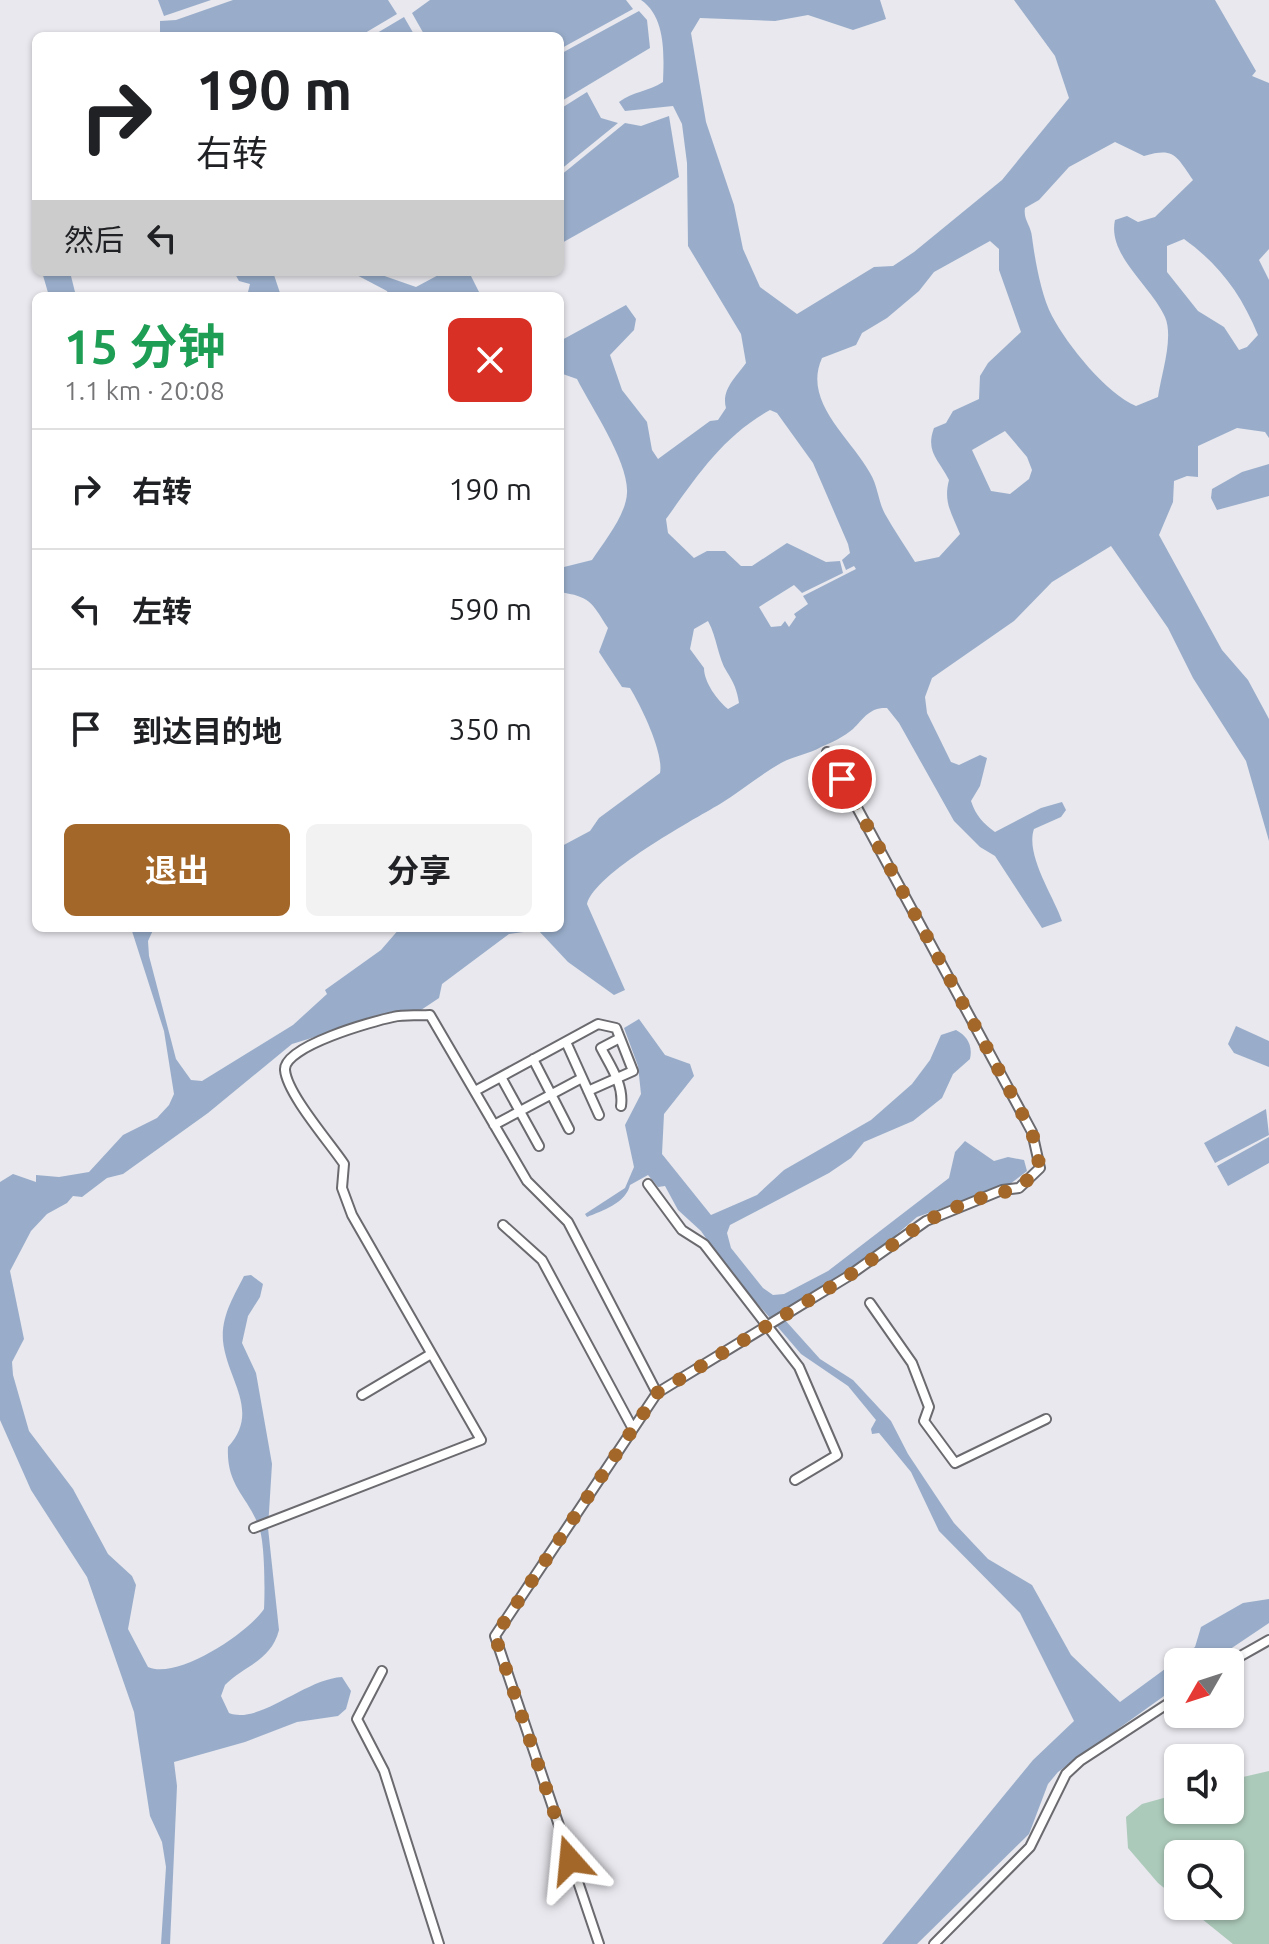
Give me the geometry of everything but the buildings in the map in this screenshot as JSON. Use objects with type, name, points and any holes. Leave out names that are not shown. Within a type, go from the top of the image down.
[{"type":"street","points":[[599,1944],[495,1636],[657,1393],[785,1316],[926,1221],[981,1198],[1019,1188],[1040,1168],[1032,1132],[827,752]]},
{"type":"street","points":[[256,1528],[481,1440],[352,1215],[342,1188],[344,1164],[291,1087],[285,1066],[301,1051],[340,1031],[396,1016],[430,1015],[527,1181],[568,1222],[657,1393]]},
{"type":"street","points":[[475,1091],[598,1024],[616,1028],[633,1071],[588,1091]]},
{"type":"street","points":[[620,1038],[601,1048],[623,1092],[621,1106]]},
{"type":"street","points":[[566,1042],[599,1115]]},
{"type":"street","points":[[533,1059],[569,1129]]},
{"type":"street","points":[[501,1077],[539,1146]]},
{"type":"street","points":[[494,1125],[582,1078]]},
{"type":"street","points":[[648,1184],[682,1230],[704,1244],[770,1324],[799,1367],[837,1455],[795,1480]]},
{"type":"street","points":[[503,1225],[542,1260],[633,1429]]},
{"type":"street","points":[[870,1303],[912,1363],[929,1407],[924,1421],[955,1463],[1046,1419]]},
{"type":"street","points":[[362,1395],[431,1354]]},
{"type":"street","points":[[1244,1654],[1269,1640]]},
{"type":"street","points":[[382,1671],[357,1719],[384,1771],[439,1944]]},
{"type":"street","points":[[934,1944],[1030,1847],[1066,1774],[1080,1761],[1164,1706]]},
{"type":"green space","points":[[1269,1771],[1269,1944],[1233,1944],[1203,1920],[1244,1920],[1244,1840],[1164,1840],[1164,1888],[1128,1848],[1126,1817],[1142,1804],[1164,1798],[1164,1824],[1244,1824],[1244,1777]]},
{"type":"water","points":[[158,0],[211,0],[164,16]]},
{"type":"water","points":[[233,0],[388,0],[397,14],[367,32],[160,32],[160,21],[176,20]]},
{"type":"water","points":[[430,0],[626,0],[633,9],[564,47],[564,32],[423,32],[412,13]]},
{"type":"water","points":[[641,0],[880,0],[886,19],[853,30],[808,15],[775,21],[700,18],[691,33],[706,122],[734,205],[743,249],[760,287],[797,314],[874,267],[893,266],[914,252],[1002,180],[1069,98],[1055,56],[1014,0],[1215,0],[1256,71],[1252,76],[1269,83],[1269,249],[1259,260],[1269,280],[1269,438],[1265,432],[1237,428],[1198,446],[1198,477],[1187,476],[1174,481],[1173,502],[1159,535],[1222,650],[1248,680],[1269,719],[1269,841],[1246,761],[1193,678],[1168,628],[1111,546],[1052,582],[1014,621],[932,678],[925,697],[927,713],[951,762],[959,765],[980,755],[987,758],[980,786],[971,801],[980,819],[995,832],[1041,808],[1062,802],[1066,810],[1061,817],[1034,829],[1032,839],[1037,863],[1062,921],[1042,928],[995,856],[980,847],[954,821],[899,723],[887,708],[868,714],[842,737],[781,763],[667,835],[607,878],[587,904],[625,990],[614,995],[568,962],[540,932],[564,932],[564,845],[590,831],[599,818],[660,773],[659,754],[640,706],[630,688],[622,687],[599,652],[608,628],[589,602],[564,593],[564,567],[592,560],[619,519],[627,493],[622,466],[600,419],[577,379],[564,374],[564,339],[626,305],[636,319],[634,330],[610,355],[622,390],[647,422],[652,450],[658,459],[710,421],[718,420],[726,408],[727,390],[746,363],[741,334],[688,246],[687,163],[682,124],[673,106],[625,111],[619,102],[663,82],[662,37],[655,16]],"holes":[[[1115,142],[1144,156],[1169,153],[1183,165],[1193,180],[1155,217],[1138,222],[1127,216],[1115,220],[1114,233],[1118,246],[1159,306],[1167,326],[1168,346],[1158,397],[1136,406],[1100,380],[1052,316],[1025,216],[1025,208],[1039,200],[1069,167]],[[1184,239],[1228,281],[1258,335],[1247,347],[1239,350],[1224,327],[1198,311],[1167,272],[1167,246]],[[990,241],[999,249],[999,270],[1021,332],[988,363],[980,376],[979,399],[953,411],[946,423],[934,428],[932,450],[949,480],[948,501],[960,534],[939,557],[915,562],[885,514],[870,473],[823,404],[818,390],[818,374],[822,358],[856,345],[862,333],[887,318],[919,291],[934,272]],[[770,410],[777,413],[813,463],[848,544],[850,553],[842,560],[846,570],[854,566],[856,569],[803,596],[808,604],[794,614],[796,617],[789,627],[785,621],[781,626],[771,627],[759,607],[794,585],[802,593],[843,573],[840,561],[826,562],[787,543],[752,566],[741,566],[725,551],[707,551],[694,558],[668,533],[666,519],[689,487],[724,445]],[[1005,431],[1027,457],[1032,470],[1029,479],[1010,494],[991,491],[972,450]],[[708,621],[714,634],[739,703],[728,709],[709,685],[704,668],[690,649],[694,629]]]},
{"type":"water","points":[[639,11],[647,20],[650,48],[564,100],[564,52]]},
{"type":"water","points":[[404,17],[413,32],[379,32]]},
{"type":"water","points":[[587,92],[601,118],[618,123],[564,167],[564,106]]},
{"type":"water","points":[[669,116],[679,177],[564,242],[564,173],[625,123],[641,126]]},
{"type":"water","points":[[43,276],[71,276],[75,292],[48,292]]},
{"type":"water","points":[[236,276],[274,276],[280,292],[248,292],[250,284],[239,281]]},
{"type":"water","points":[[359,276],[384,276],[416,287],[437,276],[471,276],[479,292],[387,292]]},
{"type":"water","points":[[1269,464],[1269,496],[1217,510],[1211,498],[1212,489],[1242,472]]},
{"type":"water","points":[[132,932],[152,932],[148,941],[149,956],[176,1059],[191,1080],[202,1081],[293,1025],[327,994],[325,990],[381,950],[397,932],[524,932],[509,934],[442,984],[439,998],[418,1012],[396,1012],[292,1044],[208,1113],[123,1174],[107,1178],[82,1197],[73,1196],[47,1214],[31,1231],[10,1271],[24,1339],[12,1362],[13,1375],[29,1431],[73,1489],[108,1554],[132,1576],[136,1585],[128,1629],[148,1667],[161,1669],[176,1667],[210,1652],[243,1630],[264,1609],[261,1534],[234,1481],[228,1460],[228,1447],[242,1421],[242,1408],[223,1341],[229,1307],[244,1276],[251,1275],[263,1284],[260,1297],[248,1316],[242,1343],[256,1373],[272,1464],[268,1528],[279,1630],[264,1656],[225,1685],[221,1696],[229,1713],[241,1715],[254,1713],[328,1680],[342,1677],[351,1691],[346,1709],[338,1716],[297,1722],[245,1742],[174,1762],[177,1786],[170,1944],[161,1944],[166,1867],[162,1842],[150,1816],[134,1712],[87,1577],[31,1490],[0,1420],[0,1182],[13,1174],[36,1182],[36,1175],[59,1177],[89,1172],[123,1135],[157,1118],[169,1105],[174,1094],[164,1031]]},
{"type":"water","points":[[639,1019],[665,1055],[690,1064],[694,1076],[664,1114],[662,1154],[711,1215],[757,1195],[784,1170],[871,1120],[912,1084],[930,1060],[941,1035],[956,1030],[970,1045],[970,1059],[953,1074],[942,1098],[913,1121],[864,1142],[851,1158],[829,1173],[730,1225],[727,1233],[731,1248],[763,1288],[773,1295],[784,1294],[828,1271],[949,1178],[955,1152],[965,1141],[994,1161],[1008,1157],[1024,1160],[1027,1171],[1010,1184],[917,1217],[868,1259],[783,1314],[820,1359],[853,1380],[891,1421],[908,1454],[954,1523],[988,1559],[1032,1585],[1071,1655],[1120,1702],[1164,1670],[1164,1696],[1058,1772],[1048,1784],[1029,1834],[917,1944],[882,1944],[1033,1760],[1074,1721],[1020,1613],[939,1531],[911,1472],[879,1433],[872,1434],[876,1420],[848,1386],[801,1354],[725,1266],[701,1231],[678,1210],[665,1186],[658,1187],[648,1175],[630,1185],[624,1197],[613,1206],[587,1217],[585,1214],[625,1188],[634,1167],[625,1125],[641,1094],[638,1066],[624,1028]]},
{"type":"water","points":[[1236,1026],[1269,1041],[1269,1067],[1234,1053],[1228,1044]]},
{"type":"water","points":[[1266,1109],[1269,1135],[1215,1163],[1204,1143]]},
{"type":"water","points":[[1269,1137],[1269,1163],[1228,1186],[1217,1166]]},
{"type":"water","points":[[1269,1599],[1269,1623],[1232,1648],[1194,1648],[1201,1627],[1243,1603]]},
{"type":"route","points":[[570,1860],[495,1636],[657,1393],[847,1277],[926,1221],[970,1201],[1002,1190],[1019,1188],[1040,1168],[1032,1132],[842,779]]}]
